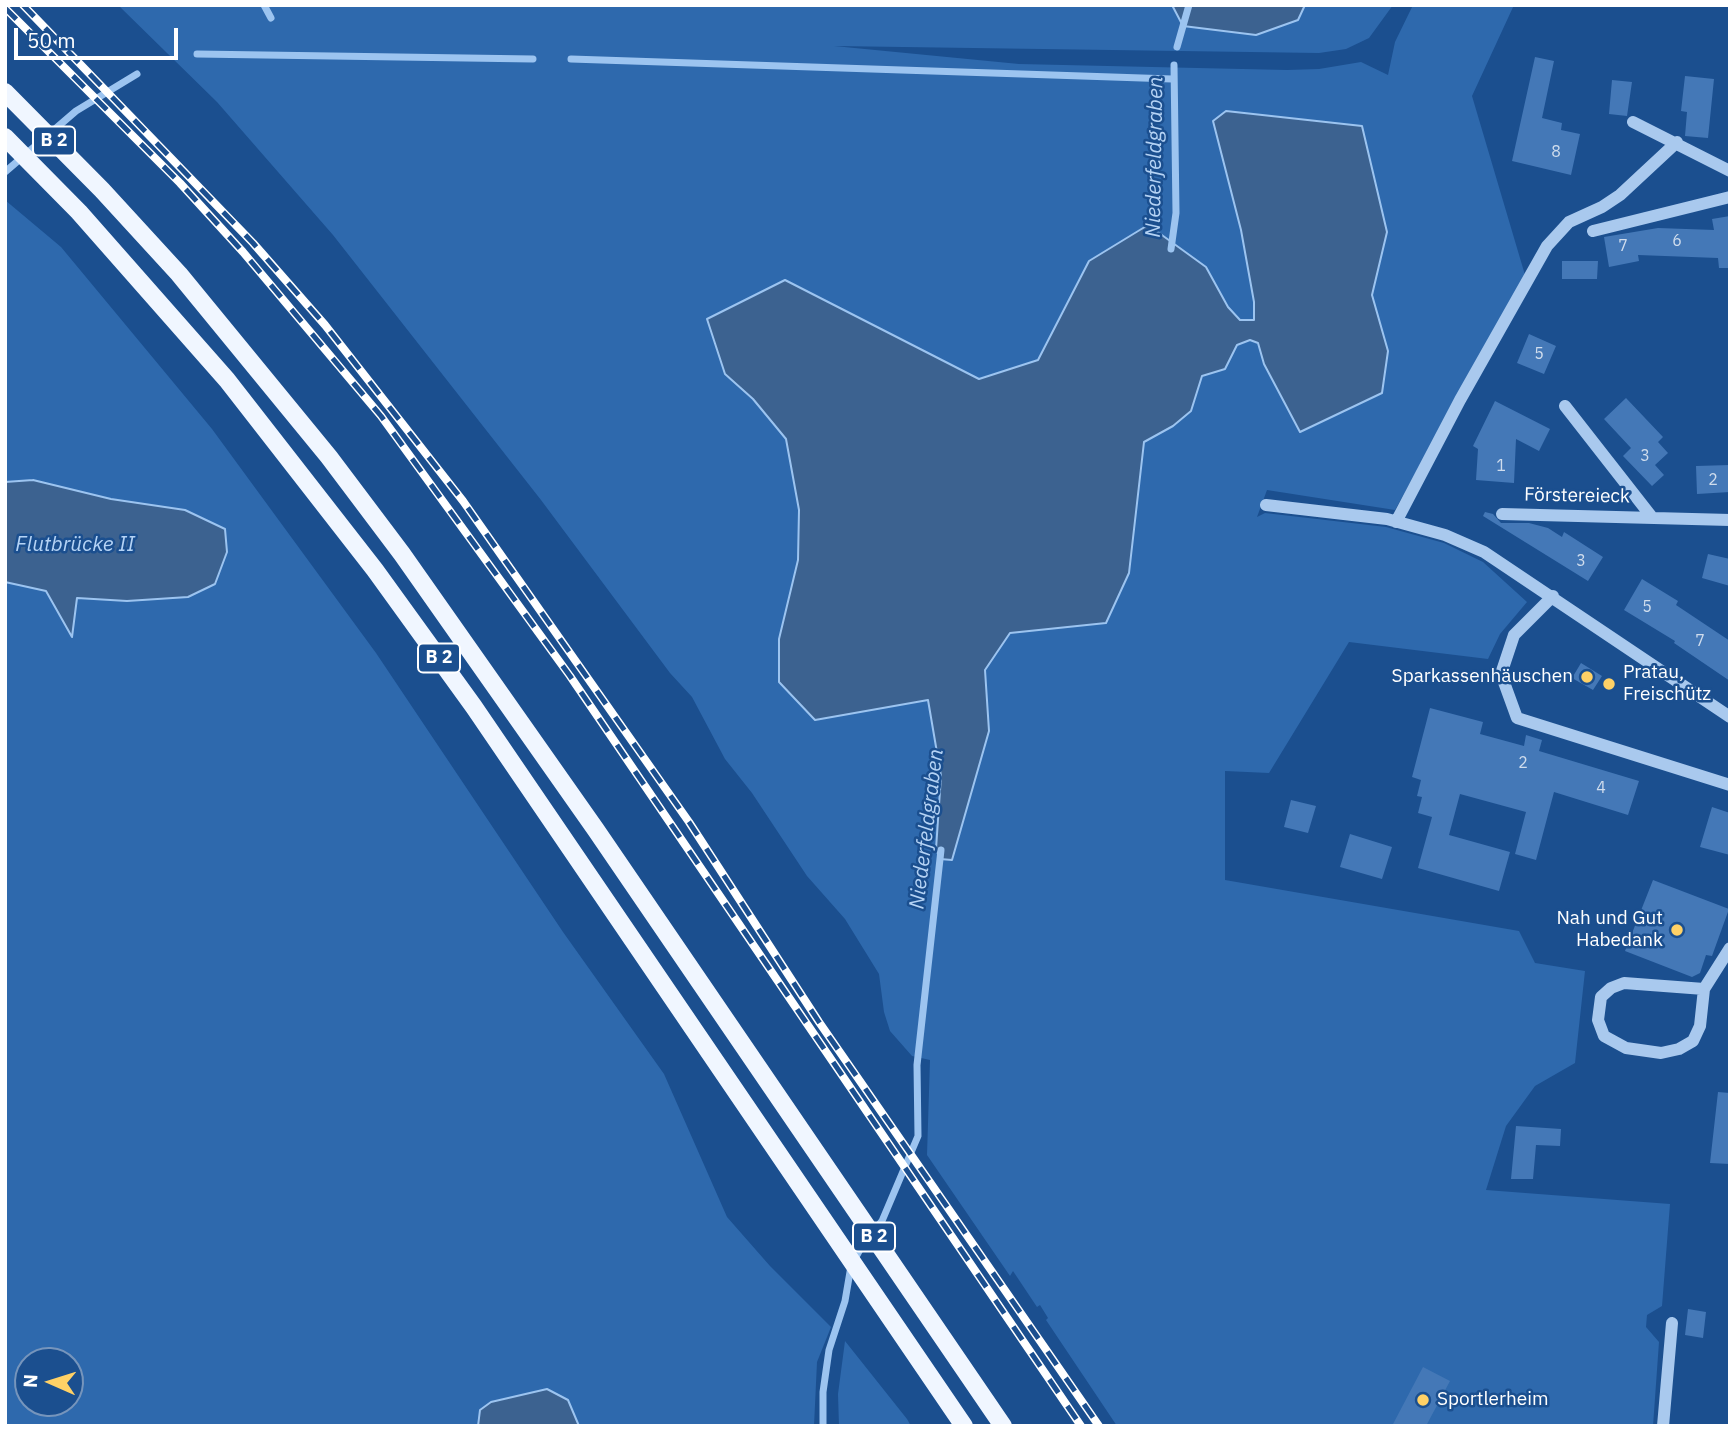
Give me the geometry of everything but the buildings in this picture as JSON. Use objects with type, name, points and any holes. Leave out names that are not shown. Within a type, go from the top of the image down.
[{"type":"main road","name":"B 2","points":[[5,92],[102,190],[251,359],[402,554],[589,820],[1003,1426]]},
{"type":"main road","name":"B 2","points":[[5,137],[79,212],[228,380],[375,570],[474,707],[964,1426]]},
{"type":"street","points":[[1633,122],[1730,171]]},
{"type":"street","points":[[1396,522],[1460,400],[1547,246],[1569,222],[1602,207],[1620,195],[1677,142]]},
{"type":"street","points":[[1593,230],[1730,197]]},
{"type":"street","name":"Förstereieck","points":[[1565,406],[1651,516]]},
{"type":"street","points":[[1266,505],[1396,522],[1445,535],[1483,552],[1553,596],[1730,717]]},
{"type":"street","name":"Förstereieck","points":[[1502,514],[1730,520]]},
{"type":"street","points":[[1553,596],[1514,635],[1501,674],[1517,718],[1730,785]]},
{"type":"street","points":[[1704,989],[1625,983],[1611,988],[1601,998],[1598,1020],[1604,1036],[1626,1048],[1661,1053],[1679,1049],[1693,1041],[1700,1026],[1704,989],[1730,948]]},
{"type":"street","points":[[1663,1426],[1672,1323]]},
{"type":"shaded area","points":[[118,5],[1172,5],[1183,26],[1298,20],[1305,5],[1393,5],[1369,38],[1346,49],[1319,53],[834,46],[1019,64],[1287,70],[1319,69],[1361,62],[1388,75],[1395,42],[1413,5],[1514,5],[1472,96],[1525,275],[1395,510],[1267,490],[1257,517],[1265,513],[1386,527],[1444,543],[1483,562],[1527,602],[1500,634],[1488,659],[1349,642],[1269,773],[1225,771],[1225,880],[1519,931],[1535,963],[1585,971],[1575,1063],[1535,1086],[1506,1126],[1486,1190],[1670,1204],[1662,1306],[1647,1315],[1646,1327],[1659,1342],[1653,1426],[1117,1426],[1046,1320],[1048,1318],[1040,1305],[1037,1307],[1013,1271],[1010,1276],[927,1155],[930,1060],[912,1056],[890,1031],[884,1012],[879,974],[845,919],[807,876],[752,793],[725,759],[692,697],[670,673],[541,500],[333,235],[217,102]],"holes":[[[1214,121],[1387,232],[1372,295],[1388,351],[1264,364],[1259,344],[1250,340],[1237,345],[1225,369],[1202,376],[1191,411],[1173,426],[1144,442],[1129,573],[1106,623],[1010,633],[985,670],[989,731],[936,849],[941,776],[928,700],[815,720],[779,639],[798,560],[799,510],[786,438],[753,399],[725,374],[708,319],[785,280],[979,379],[1038,361],[1089,261],[1206,267],[1228,307],[1240,321],[1254,320],[1254,302],[1241,230]]]},
{"type":"shaded area","points":[[5,200],[61,247],[212,429],[376,653],[563,932],[664,1074],[727,1217],[770,1266],[831,1327],[817,1362],[814,1426],[579,1426],[568,1400],[478,1420],[478,1426],[5,1426],[5,582],[46,591],[72,635],[76,598],[127,601],[185,510],[112,499],[33,480],[5,482]]},
{"type":"shaded area","points":[[845,1341],[911,1426],[839,1426],[838,1394]]},
{"type":"water","points":[[1172,5],[1305,5],[1298,20],[1256,35],[1183,26]]},
{"type":"water","points":[[1226,111],[1362,126],[1387,232],[1372,295],[1388,351],[1382,393],[1300,432],[1264,364],[1258,343],[1250,340],[1237,345],[1225,369],[1202,376],[1191,411],[1173,426],[1144,442],[1129,573],[1106,623],[1010,633],[985,670],[989,731],[952,860],[940,859],[936,849],[941,776],[928,700],[815,720],[779,682],[779,639],[798,560],[799,510],[786,439],[753,399],[725,374],[707,319],[785,280],[979,379],[1038,360],[1089,261],[1148,225],[1206,267],[1228,307],[1240,320],[1254,320],[1254,302],[1241,230],[1213,121]]},
{"type":"water","name":"Flutbrücke II","points":[[33,480],[111,499],[185,510],[225,529],[227,552],[215,584],[188,597],[127,601],[77,598],[72,637],[46,591],[5,582],[5,482]]},
{"type":"water","points":[[547,1389],[568,1400],[579,1426],[478,1426],[480,1410],[491,1402]]},
{"type":"waterway","points":[[264,5],[271,18]]},
{"type":"waterway","name":"Niederfeldgraben","points":[[1177,47],[1189,5]]},
{"type":"waterway","points":[[197,54],[533,59]]},
{"type":"waterway","points":[[571,59],[1172,79]]},
{"type":"waterway","name":"Niederfeldgraben","points":[[1171,249],[1176,213],[1174,65]]},
{"type":"waterway","points":[[5,172],[76,111],[137,74]]},
{"type":"waterway","name":"Niederfeldgraben","points":[[823,1426],[823,1392],[829,1350],[845,1301],[851,1266],[863,1244],[882,1221],[918,1136],[917,1065],[941,850]]},
{"type":"railway","points":[[23,5],[253,243],[325,325],[463,501],[689,822],[819,1022],[1099,1426]]},
{"type":"railway","points":[[5,8],[180,183],[243,252],[381,416],[570,676],[1081,1426]]},
{"type":"place","name":"Sparkassenhäuschen","points":[[1587,677]]},
{"type":"place","name":"Pratau, Freischütz","points":[[1609,684]]},
{"type":"place","name":"Nah und Gut Habedank","points":[[1677,930]]},
{"type":"place","name":"Sportlerheim","points":[[1423,1400]]}]
